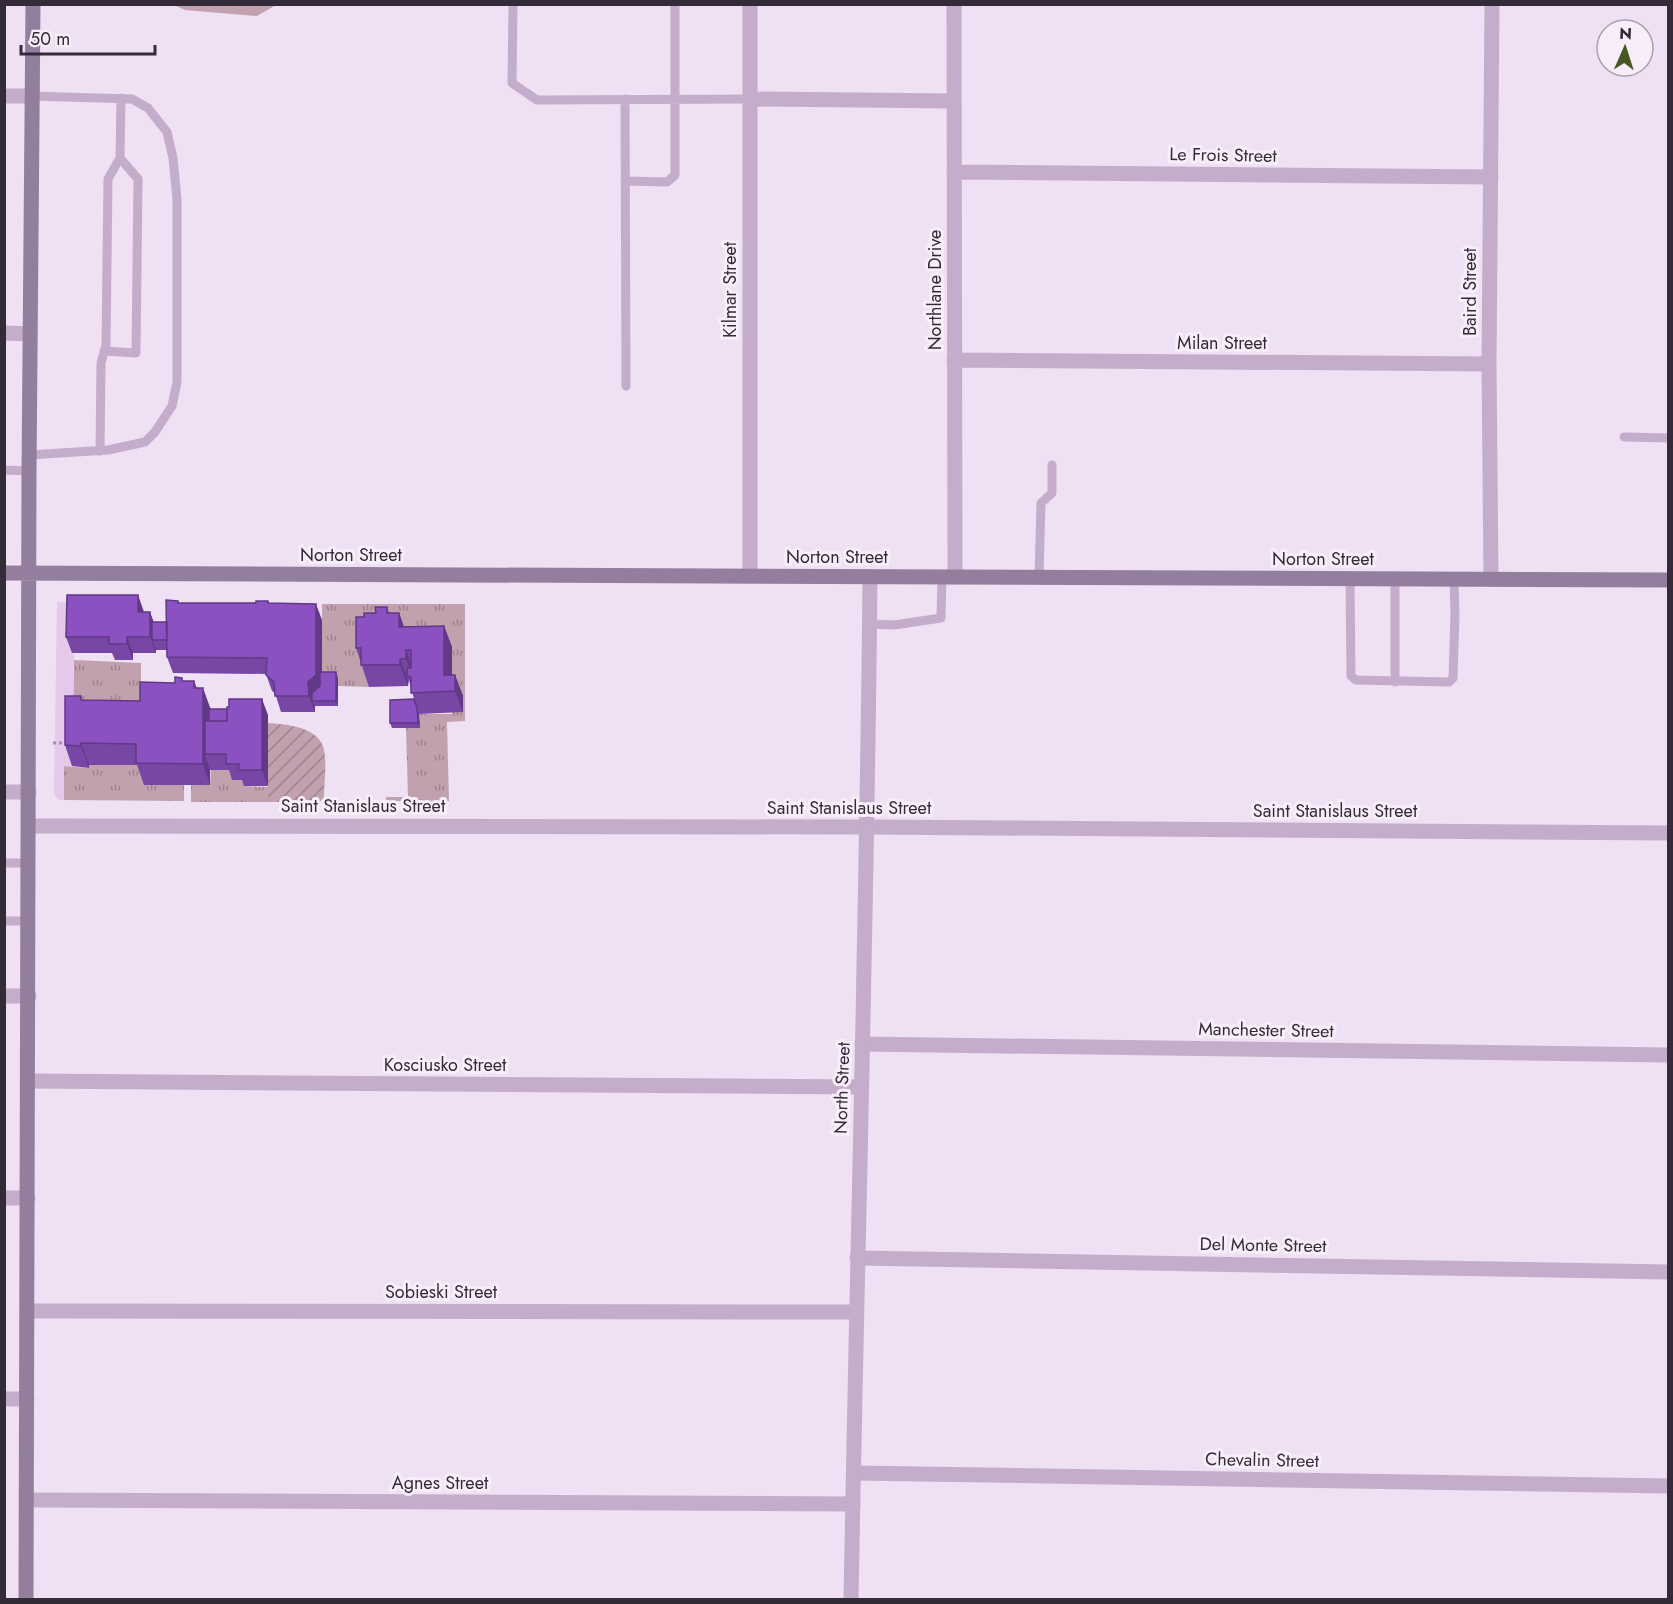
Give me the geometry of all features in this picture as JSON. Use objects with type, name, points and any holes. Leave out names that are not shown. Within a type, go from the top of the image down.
[{"type":"main road","points":[[26,1599],[29,463],[33,4]]},
{"type":"main road","name":"Norton Street","points":[[4,573],[1668,580]]},
{"type":"street","name":"Kilmar Street","points":[[750,4],[750,576]]},
{"type":"street","name":"Northlane Drive","points":[[948,576],[954,360],[954,4]]},
{"type":"street","name":"Baird Street","points":[[1491,579],[1489,364],[1492,4]]},
{"type":"street","points":[[4,96],[32,96]]},
{"type":"street","points":[[750,99],[954,101]]},
{"type":"street","name":"Le Frois Street","points":[[954,172],[1491,177]]},
{"type":"street","points":[[4,333],[30,334]]},
{"type":"street","name":"Milan Street","points":[[954,360],[1489,364]]},
{"type":"street","name":"North Street","points":[[851,1599],[868,827],[870,577]]},
{"type":"street","points":[[4,792],[29,792]]},
{"type":"street","name":"Saint Stanislaus Street","points":[[29,826],[868,827],[1668,833]]},
{"type":"street","points":[[4,996],[28,996]]},
{"type":"street","name":"Manchester Street","points":[[862,1044],[1668,1055]]},
{"type":"street","name":"Kosciusko Street","points":[[28,1081],[861,1087]]},
{"type":"street","points":[[4,1198],[28,1198]]},
{"type":"street","name":"Del Monte Street","points":[[857,1258],[1668,1272]]},
{"type":"street","name":"Sobieski Street","points":[[27,1311],[856,1312]]},
{"type":"street","points":[[4,1399],[27,1400]]},
{"type":"street","name":"Chevalin Street","points":[[854,1473],[1668,1486]]},
{"type":"street","name":"Agnes Street","points":[[27,1500],[853,1504]]},
{"type":"lane","points":[[513,4],[512,82],[537,100],[750,99]]},
{"type":"lane","points":[[625,181],[667,182],[675,175],[675,4]]},
{"type":"lane","points":[[4,470],[29,463],[145,441],[172,406],[177,382],[177,199],[173,158],[167,132],[148,108],[132,99],[32,96]]},
{"type":"lane","points":[[100,451],[108,178],[120,158],[121,98]]},
{"type":"lane","points":[[625,99],[626,386]]},
{"type":"lane","points":[[104,351],[136,353],[138,179],[120,158]]},
{"type":"lane","points":[[1624,437],[1668,438]]},
{"type":"lane","points":[[1039,577],[1041,503],[1052,493],[1052,465]]},
{"type":"lane","points":[[870,624],[894,625],[941,618],[948,576]]},
{"type":"lane","points":[[1350,579],[1351,676],[1356,680],[1395,682],[1449,682],[1453,678],[1454,579]]},
{"type":"lane","points":[[1395,579],[1395,682]]},
{"type":"lane","points":[[4,863],[29,863]]},
{"type":"lane","points":[[4,921],[29,921]]},
{"type":"path","points":[[53,743],[73,743]]},
{"type":"green space","points":[[174,5],[276,5],[257,16],[185,10]]},
{"type":"green space","points":[[322,604],[465,604],[465,721],[447,722],[449,801],[386,801],[386,797],[408,797],[406,728],[420,728],[419,714],[452,714],[451,647],[369,669],[369,687],[337,686],[322,678]]},
{"type":"green space","points":[[74,660],[141,663],[141,703],[73,717]]},
{"type":"green space","points":[[268,723],[301,728],[316,736],[321,742],[325,768],[324,797],[320,802],[268,802]]},
{"type":"green space","points":[[89,765],[144,765],[144,785],[184,785],[184,801],[64,800],[64,766],[88,768]]},
{"type":"green space","points":[[211,770],[232,770],[244,780],[245,786],[268,787],[268,802],[191,802],[191,785],[210,785]]},
{"type":"shaded area","points":[[57,602],[73,602],[72,766],[64,766],[64,800],[59,800],[54,794]]},
{"type":"building","points":[[67,595],[138,595],[138,612],[150,612],[150,637],[127,637],[127,644],[109,644],[109,637],[66,637]]},
{"type":"building","points":[[166,600],[178,601],[178,603],[268,601],[268,603],[316,604],[316,675],[308,682],[309,696],[275,696],[274,682],[266,675],[267,658],[167,657]]},
{"type":"building","points":[[375,607],[387,607],[387,613],[399,613],[399,627],[444,626],[444,675],[455,675],[455,691],[411,693],[411,677],[407,676],[407,668],[411,668],[411,650],[406,650],[406,659],[400,659],[400,665],[361,665],[361,648],[356,648],[356,617],[364,617],[364,613],[376,613]]},
{"type":"building","points":[[152,622],[167,622],[167,640],[152,640]]},
{"type":"building","points":[[320,672],[336,672],[336,701],[312,701],[312,693],[320,686]]},
{"type":"building","points":[[175,677],[182,678],[182,681],[194,681],[194,688],[203,688],[203,764],[136,763],[136,744],[65,745],[65,696],[81,696],[81,700],[140,701],[140,682],[175,683]]},
{"type":"building","points":[[229,699],[262,699],[262,770],[238,770],[239,764],[226,764],[226,754],[205,754],[205,721],[227,721]]},
{"type":"building","points":[[414,699],[418,723],[390,723],[390,700]]},
{"type":"building","points":[[209,709],[227,709],[227,721],[209,721]]}]
